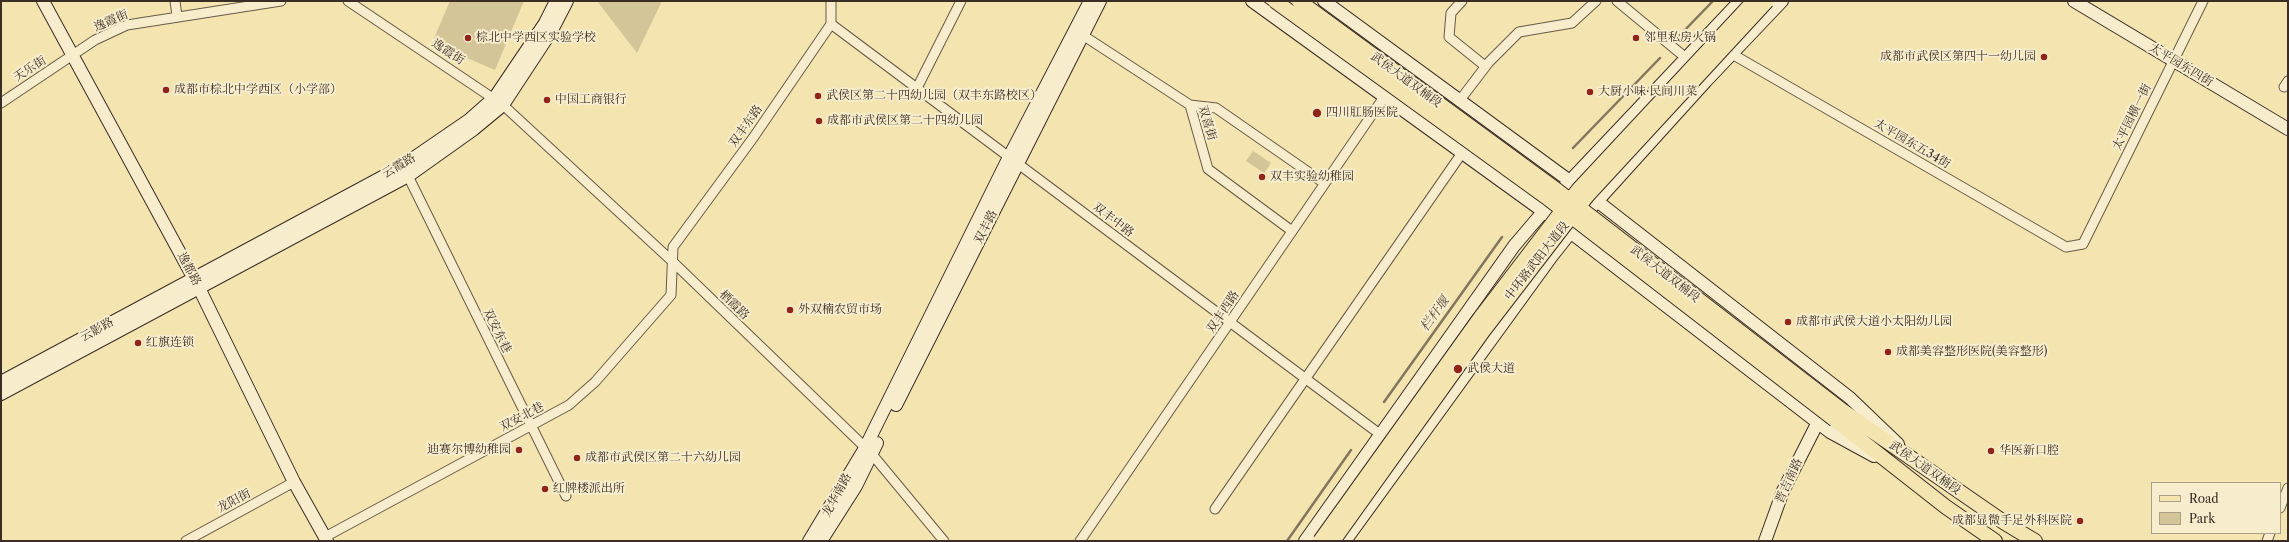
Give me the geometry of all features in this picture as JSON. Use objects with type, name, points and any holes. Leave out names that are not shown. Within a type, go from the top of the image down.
[{"type":"main road","name":"武侯大道双楠段","points":[[1275,1],[1558,206],[1839,415],[1919,464],[2005,523],[2036,541]]},
{"type":"main road","name":"武侯大道双楠段","points":[[1299,1],[1558,191],[1839,415],[1901,471],[1946,507],[1995,541]]},
{"type":"main road","name":"中环路武阳大道段","points":[[1320,541],[1480,318],[1578,190],[1754,1]]},
{"type":"main road","name":"中环路武阳大道段","points":[[1333,541],[1484,330],[1587,196],[1768,1]]},
{"type":"street","name":"逸都路","points":[[43,1],[197,283],[294,482],[326,539]]},
{"type":"street","points":[[175,1],[177,16]]},
{"type":"street","name":"逸霞街","points":[[73,55],[95,40],[127,25],[281,1]]},
{"type":"street","name":"逸霞街","points":[[348,1],[499,101]]},
{"type":"street","name":"云霞路","points":[[197,283],[399,168],[499,101],[545,23],[556,1]]},
{"type":"street","points":[[1,394],[197,283],[408,176],[474,129],[499,101],[548,38],[567,1]]},
{"type":"street","points":[[831,1],[831,24]]},
{"type":"street","points":[[917,88],[961,1]]},
{"type":"street","name":"双丰路","points":[[868,451],[1014,160],[1090,1]]},
{"type":"street","name":"双丰路","points":[[1014,160],[1084,36],[1100,1]]},
{"type":"street","points":[[1252,1],[1571,232],[1830,432],[1901,471]]},
{"type":"street","points":[[1324,1],[1597,201],[1850,398],[1919,464]]},
{"type":"street","points":[[1462,1],[1451,13],[1449,37],[1485,66]]},
{"type":"street","points":[[1460,100],[1485,66],[1519,32],[1572,23],[1596,1]]},
{"type":"street","points":[[1617,1],[1686,58]]},
{"type":"street","points":[[1305,541],[1514,246],[1570,181],[1740,1]]},
{"type":"street","points":[[1346,541],[1552,256],[1571,232],[1597,201],[1782,1]]},
{"type":"street","name":"太平园东四街","points":[[2074,1],[2288,129]]},
{"type":"street","name":"太平园横一街","points":[[2083,244],[2203,1]]},
{"type":"street","name":"双丰中路","points":[[831,24],[1381,435]]},
{"type":"street","name":"双丰东路","points":[[673,262],[673,247],[753,138],[831,24]]},
{"type":"street","name":"双喜街","points":[[1084,36],[1190,104],[1208,169],[1292,231]]},
{"type":"street","name":"太平园东五34街","points":[[1732,54],[2066,247],[2083,244]]},
{"type":"street","name":"天乐街","points":[[1,103],[73,55]]},
{"type":"street","name":"双丰西路","points":[[1080,541],[1384,97]]},
{"type":"street","name":"栖霞路","points":[[499,101],[673,262],[868,451],[944,541]]},
{"type":"street","points":[[1190,104],[1216,108],[1324,183]]},
{"type":"street","points":[[1215,509],[1462,153]]},
{"type":"street","name":"双安东巷","points":[[408,176],[530,426],[566,496]]},
{"type":"street","name":"双安北巷","points":[[326,539],[570,405],[581,396],[671,295],[673,262]]},
{"type":"street","name":"云影路","points":[[1,382],[197,283]]},
{"type":"street","name":"晋吉南路","points":[[1765,541],[1783,491],[1818,422]]},
{"type":"street","name":"龙华南路","points":[[809,541],[868,451]]},
{"type":"street","name":"龙华南路","points":[[821,541],[856,486],[868,451]]},
{"type":"street","name":"龙阳街","points":[[186,541],[294,482]]},
{"type":"street","points":[[2281,506],[2288,488]]},
{"type":"green space","points":[[450,1],[524,1],[495,70],[432,43]]},
{"type":"green space","points":[[597,1],[660,1],[661,3],[637,53]]},
{"type":"green space","points":[[1253,151],[1271,163],[1264,173],[1246,161]]},
{"type":"waterway","name":"栏杆堰","points":[[1680,35],[1713,1]]},
{"type":"waterway","name":"栏杆堰","points":[[1573,148],[1660,58]]},
{"type":"waterway","name":"栏杆堰","points":[[1384,402],[1502,237]]},
{"type":"waterway","name":"栏杆堰","points":[[1287,541],[1351,450]]},
{"type":"place","name":"棕北中学西区实验学校","points":[[468,38]]},
{"type":"place","name":"邻里私房火锅","points":[[1636,38]]},
{"type":"place","name":"成都市武侯区第四十一幼儿园","points":[[2044,57]]},
{"type":"place","name":"成都市棕北中学西区（小学部）","points":[[166,90]]},
{"type":"place","name":"大厨小味·民间川菜","points":[[1590,92]]},
{"type":"place","name":"武侯区第二十四幼儿园（双丰东路校区）","points":[[818,96]]},
{"type":"place","name":"中国工商银行","points":[[547,100]]},
{"type":"place","name":"四川肛肠医院","points":[[1317,113]]},
{"type":"place","name":"成都市武侯区第二十四幼儿园","points":[[819,121]]},
{"type":"place","name":"双丰实验幼稚园","points":[[1262,177]]},
{"type":"place","name":"外双楠农贸市场","points":[[790,310]]},
{"type":"place","name":"成都市武侯大道小太阳幼儿园","points":[[1788,322]]},
{"type":"place","name":"红旗连锁","points":[[138,343]]},
{"type":"place","name":"成都美容整形医院(美容整形)","points":[[1888,352]]},
{"type":"place","name":"武侯大道","points":[[1458,369]]},
{"type":"place","name":"迪赛尔博幼稚园","points":[[519,450]]},
{"type":"place","name":"华医新口腔","points":[[1991,451]]},
{"type":"place","name":"成都市武侯区第二十六幼儿园","points":[[577,458]]},
{"type":"place","name":"红牌楼派出所","points":[[545,489]]},
{"type":"place","name":"成都显微手足外科医院","points":[[2080,521]]}]
